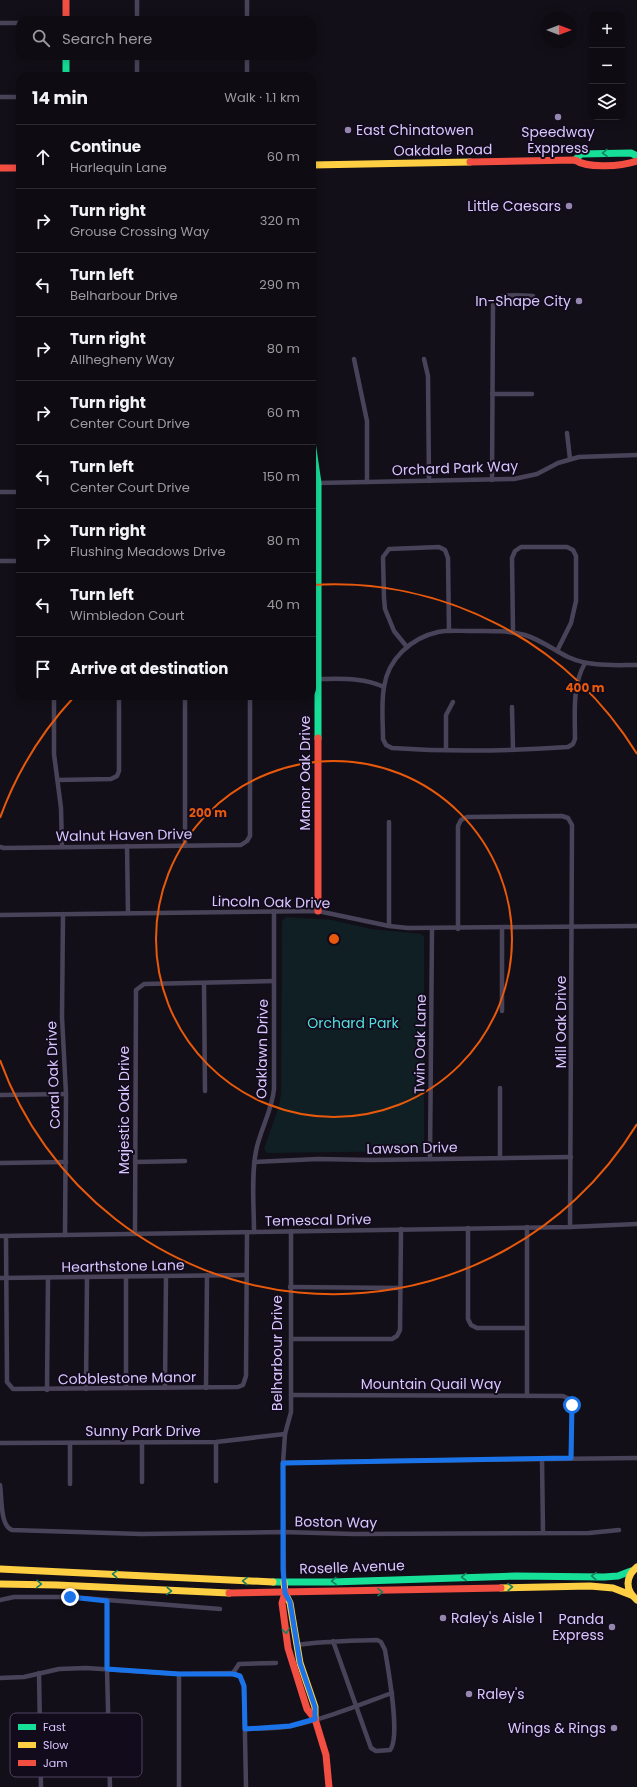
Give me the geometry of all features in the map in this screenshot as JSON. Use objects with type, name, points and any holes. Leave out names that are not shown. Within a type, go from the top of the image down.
[{"type":"main road","points":[[66,0],[66,16]]},
{"type":"main road","points":[[66,60],[66,72]]},
{"type":"main road","name":"Oakdale Road","points":[[575,160],[581,154],[631,153],[637,156]]},
{"type":"main road","name":"Oakdale Road","points":[[316,165],[575,160],[582,164],[632,163],[637,161]]},
{"type":"main road","points":[[0,168],[16,168]]},
{"type":"main road","name":"Manor Oak Drive","points":[[316,464],[318,483],[316,531]]},
{"type":"main road","name":"Manor Oak Drive","points":[[316,596],[318,679],[318,911]]},
{"type":"main road","points":[[635,1567],[627,1583],[635,1600]]},
{"type":"main road","name":"Roselle Avenue","points":[[0,1569],[284,1582],[480,1576],[611,1577],[622,1576],[635,1567]]},
{"type":"main road","name":"Belharbour Drive","points":[[284,1582],[285,1593],[282,1603],[292,1660],[307,1709],[315,1719]]},
{"type":"main road","name":"Roselle Avenue","points":[[0,1584],[57,1585],[205,1593],[285,1593],[590,1586],[613,1588],[635,1600]]},
{"type":"main road","name":"Belharbour Drive","points":[[285,1593],[290,1602],[300,1663],[315,1707],[315,1719],[326,1754],[329,1787]]},
{"type":"street","points":[[137,0],[137,16]]},
{"type":"street","points":[[247,0],[247,16]]},
{"type":"street","points":[[0,23],[16,23]]},
{"type":"street","points":[[137,60],[137,72]]},
{"type":"street","points":[[247,60],[247,72]]},
{"type":"street","points":[[0,97],[16,97]]},
{"type":"street","points":[[492,480],[493,305],[496,299],[502,296],[533,296]]},
{"type":"street","points":[[354,359],[366,421],[367,482]]},
{"type":"street","points":[[424,359],[428,376],[429,481]]},
{"type":"street","points":[[492,394],[532,394]]},
{"type":"street","points":[[567,433],[570,459]]},
{"type":"street","name":"Orchard Park Way","points":[[318,483],[492,480],[525,477],[570,459],[588,456],[637,455]]},
{"type":"street","points":[[0,492],[16,492]]},
{"type":"street","points":[[407,647],[394,631],[385,609],[383,557],[386,551],[392,548],[439,547],[445,550],[448,558],[449,631]]},
{"type":"street","points":[[513,632],[512,558],[515,550],[521,547],[567,547],[573,550],[576,556],[574,612],[568,633],[557,651]]},
{"type":"street","points":[[0,561],[16,560]]},
{"type":"street","points":[[585,663],[576,687],[575,739],[573,744],[568,747],[513,750],[392,748],[386,744],[383,739],[384,687],[387,674],[394,661],[407,647],[428,635],[449,631],[513,632],[534,638],[557,651],[585,663],[607,666],[637,665]]},
{"type":"street","points":[[318,679],[360,680],[384,687]]},
{"type":"street","points":[[54,700],[54,754],[61,808],[62,847]]},
{"type":"street","points":[[58,780],[111,779],[116,776],[119,771],[119,700]]},
{"type":"street","points":[[185,700],[185,846]]},
{"type":"street","name":"Walnut Haven Drive","points":[[0,846],[4,848],[242,845],[250,836],[250,700]]},
{"type":"street","points":[[446,750],[446,715],[453,702]]},
{"type":"street","points":[[512,707],[513,750]]},
{"type":"street","name":"Mill Oak Drive","points":[[458,929],[458,826],[461,820],[467,817],[562,816],[569,819],[572,825],[573,927],[570,1227]]},
{"type":"street","points":[[389,822],[389,926]]},
{"type":"street","points":[[127,846],[128,913]]},
{"type":"street","name":"Oaklawn Drive","points":[[254,1232],[254,1162],[256,1150],[272,1103],[274,1089],[274,911]]},
{"type":"street","name":"Lincoln Oak Drive","points":[[0,915],[318,911],[389,926],[432,929],[637,926]]},
{"type":"street","name":"Coral Oak Drive","points":[[63,914],[62,1017],[66,1094],[66,1235]]},
{"type":"street","points":[[502,928],[502,1011]]},
{"type":"street","name":"Twin Oak Lane","points":[[430,1159],[432,929]]},
{"type":"street","points":[[205,1091],[204,983],[274,982]]},
{"type":"street","name":"Majestic Oak Drive","points":[[135,1234],[135,993],[138,987],[144,984],[204,983]]},
{"type":"street","points":[[500,1088],[500,1158]]},
{"type":"street","points":[[0,1095],[66,1094]]},
{"type":"street","name":"Lawson Drive","points":[[254,1162],[318,1159],[571,1157]]},
{"type":"street","points":[[135,1162],[185,1161]]},
{"type":"street","points":[[0,1163],[66,1162]]},
{"type":"street","name":"Temescal Drive","points":[[0,1236],[527,1228],[637,1224]]},
{"type":"street","points":[[468,1228],[468,1319],[471,1324],[477,1328],[527,1328]]},
{"type":"street","points":[[527,1228],[527,1396]]},
{"type":"street","points":[[291,1339],[392,1339],[397,1336],[400,1330],[401,1229]]},
{"type":"street","name":"Belharbour Drive","points":[[284,1582],[283,1463],[285,1434],[291,1412],[291,1231]]},
{"type":"street","name":"Cobblestone Manor","points":[[6,1236],[7,1382],[10,1387],[15,1390],[206,1388],[238,1387],[245,1381],[247,1232]]},
{"type":"street","points":[[206,1388],[207,1275]]},
{"type":"street","name":"Hearthstone Lane","points":[[0,1278],[246,1275]]},
{"type":"street","points":[[166,1276],[166,1388]]},
{"type":"street","points":[[86,1277],[86,1389]]},
{"type":"street","points":[[126,1277],[126,1388]]},
{"type":"street","points":[[47,1390],[48,1278]]},
{"type":"street","points":[[290,1287],[400,1288]]},
{"type":"street","name":"Mountain Quail Way","points":[[291,1395],[563,1396],[569,1399],[572,1405],[571,1458]]},
{"type":"street","name":"Sunny Park Drive","points":[[0,1443],[216,1442],[285,1434]]},
{"type":"street","points":[[142,1442],[142,1482]]},
{"type":"street","points":[[216,1442],[216,1481]]},
{"type":"street","points":[[70,1443],[70,1484]]},
{"type":"street","points":[[283,1463],[637,1458]]},
{"type":"street","points":[[542,1459],[543,1532]]},
{"type":"street","name":"Boston Way","points":[[0,1484],[3,1522],[6,1528],[12,1530],[141,1534],[283,1532],[354,1534],[589,1533],[619,1530]]},
{"type":"street","points":[[0,1600],[14,1597],[70,1597],[220,1609]]},
{"type":"street","points":[[107,1601],[108,1713]]},
{"type":"street","points":[[297,1645],[333,1641],[380,1641],[385,1650],[392,1693],[393,1742],[390,1750],[376,1751],[371,1748],[355,1707],[333,1641]]},
{"type":"street","points":[[233,1674],[239,1664],[276,1663]]},
{"type":"street","points":[[0,1678],[24,1676],[74,1668],[179,1674],[233,1674],[240,1676],[244,1686],[246,1787]]},
{"type":"street","points":[[39,1673],[40,1713]]},
{"type":"street","points":[[179,1674],[179,1787]]},
{"type":"street","points":[[245,1729],[290,1726],[355,1707],[392,1693]]},
{"type":"street","points":[[41,1777],[41,1787]]},
{"type":"street","points":[[110,1777],[110,1787]]},
{"type":"green space","name":"Orchard Park","points":[[286,917],[332,920],[371,929],[421,934],[424,937],[424,1147],[421,1151],[267,1153],[264,1149],[278,1109],[281,1094],[282,921]]},
{"type":"traffic: fast","points":[[66,60],[66,72]]},
{"type":"traffic: fast","points":[[575,160],[581,154],[631,153],[637,156]]},
{"type":"traffic: fast","points":[[316,469],[318,483],[318,738]]},
{"type":"traffic: fast","points":[[273,1582],[332,1582],[516,1576],[604,1577],[618,1576],[631,1571]]},
{"type":"traffic: slow","points":[[316,165],[470,162]]},
{"type":"traffic: slow","points":[[637,1567],[630,1575],[628,1584],[630,1592],[637,1600]]},
{"type":"traffic: slow","points":[[0,1569],[273,1582]]},
{"type":"traffic: slow","points":[[284,1582],[285,1593],[290,1603],[300,1663],[315,1707],[315,1719]]},
{"type":"traffic: slow","points":[[0,1584],[57,1585],[229,1593]]},
{"type":"traffic: slow","points":[[501,1588],[590,1586],[613,1588],[631,1595]]},
{"type":"traffic: jam","points":[[66,0],[66,16]]},
{"type":"traffic: jam","points":[[470,162],[575,160],[588,165],[605,166],[637,161]]},
{"type":"traffic: jam","points":[[0,168],[16,168]]},
{"type":"traffic: jam","points":[[318,738],[318,911]]},
{"type":"traffic: jam","points":[[229,1593],[501,1588]]},
{"type":"traffic: jam","points":[[285,1593],[282,1603],[288,1648],[307,1709],[315,1719],[326,1755],[329,1787]]},
{"type":"place","name":"Speedway Exppress","points":[[558,117]]},
{"type":"place","name":"East Chinatowen","points":[[348,130]]},
{"type":"place","name":"Little Caesars","points":[[569,206]]},
{"type":"place","name":"In-Shape City","points":[[579,301]]},
{"type":"place","name":"Raley's Aisle 1","points":[[443,1618]]},
{"type":"place","name":"Panda Express","points":[[612,1627]]},
{"type":"place","name":"Raley's","points":[[469,1694]]},
{"type":"place","name":"Wings & Rings","points":[[614,1728]]},
{"type":"route","points":[[70,1597],[107,1601],[107,1669],[179,1674],[233,1674],[240,1676],[244,1686],[245,1729],[290,1726],[315,1719],[315,1707],[300,1663],[290,1602],[285,1593],[283,1569],[283,1463],[381,1460],[571,1458],[572,1405]]}]
